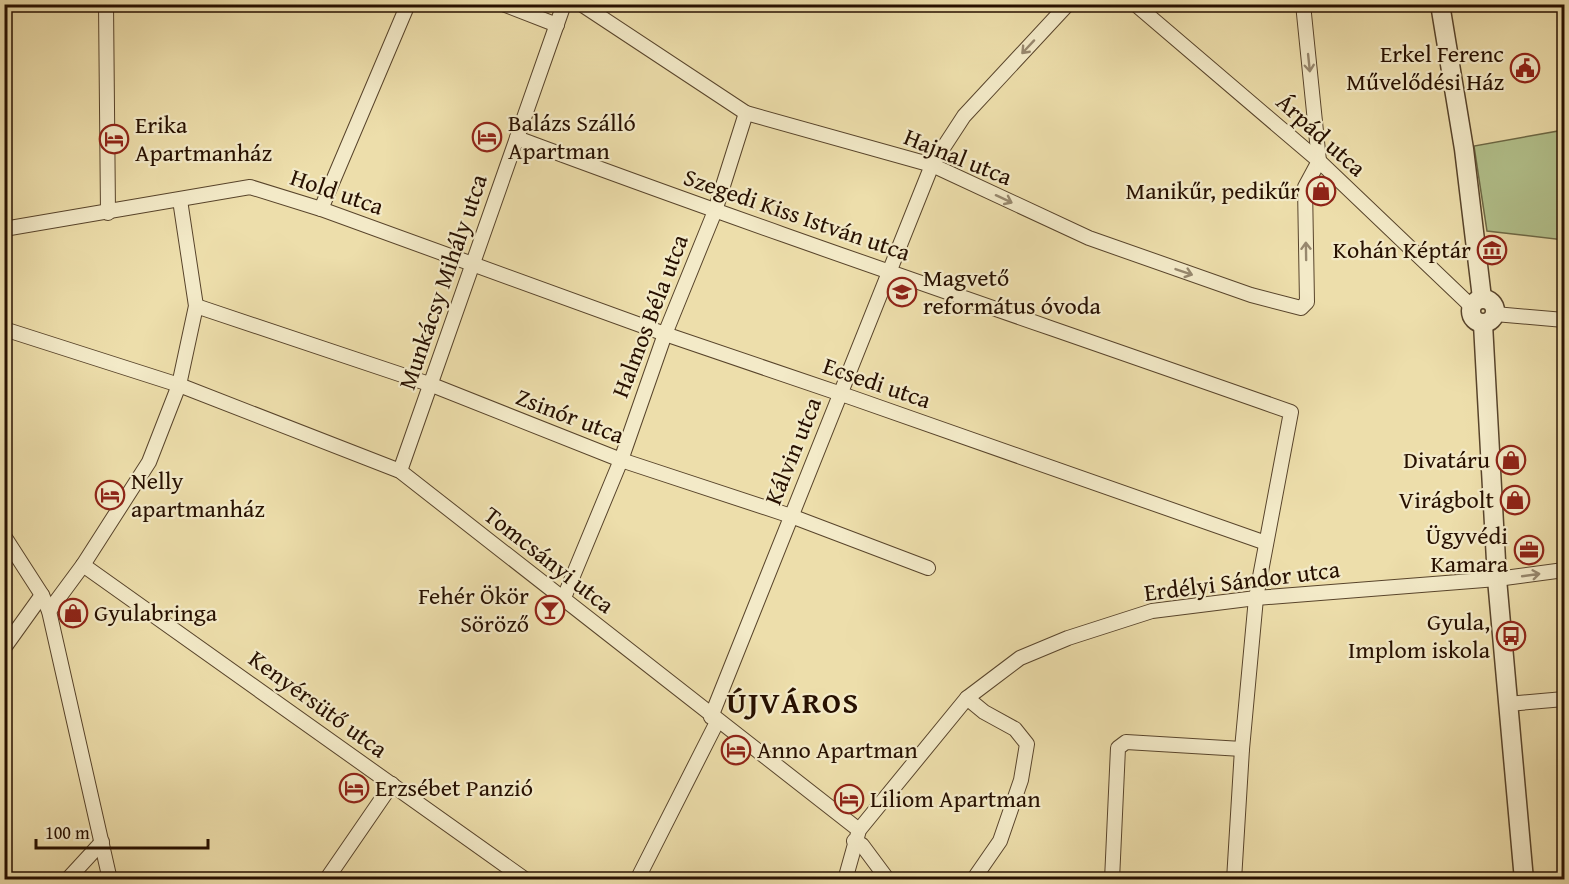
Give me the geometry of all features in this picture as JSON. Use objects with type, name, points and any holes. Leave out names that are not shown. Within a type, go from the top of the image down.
[{"type":"street","points":[[106,4],[108,213]]},
{"type":"street","points":[[321,209],[408,4]]},
{"type":"street","points":[[503,4],[557,25]]},
{"type":"street","name":"Munkácsy Mihály utca","points":[[400,471],[564,4]]},
{"type":"street","name":"Hajnal utca","points":[[580,4],[746,113],[932,165],[1089,238],[1251,295],[1301,308],[1307,302],[1305,187],[1319,161]]},
{"type":"street","name":"Kálvin utca","points":[[637,879],[714,719],[791,516],[932,165],[964,116],[1068,4]]},
{"type":"street","name":"Árpád utca","points":[[1135,4],[1319,161],[1474,298]]},
{"type":"street","points":[[1303,4],[1319,161]]},
{"type":"street","points":[[1438,5],[1464,149],[1474,298],[1492,303],[1489,319],[1497,579],[1524,879]]},
{"type":"street","name":"Halmos Béla utca","points":[[563,600],[621,460],[665,334],[715,212],[746,113]]},
{"type":"street","name":"Szegedi Kiss István utca","points":[[517,138],[715,212],[891,271],[1291,412],[1256,598],[1242,749],[1234,879]]},
{"type":"street","name":"Hold utca","points":[[4,229],[250,187],[321,209],[473,265]]},
{"type":"street","points":[[49,611],[83,565],[148,462],[179,385],[196,306],[180,200]]},
{"type":"street","name":"Ecsedi utca","points":[[473,265],[1266,543]]},
{"type":"street","name":"Zsinór utca","points":[[196,306],[432,385],[621,460],[791,516],[928,567]]},
{"type":"street","points":[[1489,319],[1564,320]]},
{"type":"street","name":"Tomcsányi utca","points":[[4,329],[179,385],[400,471],[714,719],[856,836],[888,879]]},
{"type":"street","points":[[5,538],[42,595],[49,611],[110,879]]},
{"type":"street","name":"Kenyérsütő utca","points":[[83,565],[526,879]]},
{"type":"street","name":"Erdélyi Sándor utca","points":[[856,836],[967,698],[1020,658],[1068,638],[1152,611],[1256,598],[1497,579],[1564,570]]},
{"type":"street","points":[[4,648],[42,595]]},
{"type":"street","points":[[967,698],[984,712],[1015,729],[1027,744],[1021,780],[1000,841],[973,879]]},
{"type":"street","points":[[1508,704],[1564,699]]},
{"type":"street","points":[[1112,879],[1118,748],[1126,742],[1242,749]]},
{"type":"street","points":[[326,879],[392,784]]},
{"type":"street","points":[[845,879],[856,836]]},
{"type":"street","points":[[67,879],[102,842]]},
{"type":"green space","points":[[1564,130],[1564,240],[1487,231],[1474,146]]},
{"type":"place","name":"Erkel Ferenc Művelődési Ház","points":[[1525,68]]},
{"type":"place","name":"Balázs Szálló Apartman","points":[[487,137]]},
{"type":"place","name":"Erika Apartmanház","points":[[114,139]]},
{"type":"place","name":"Manikűr, pedikűr","points":[[1321,191]]},
{"type":"place","name":"Kohán Képtár","points":[[1492,250]]},
{"type":"place","name":"Magvető református óvoda","points":[[902,292]]},
{"type":"place","name":"Divatáru","points":[[1511,460]]},
{"type":"place","name":"Nelly apartmanház","points":[[110,495]]},
{"type":"place","name":"Virágbolt","points":[[1515,500]]},
{"type":"place","name":"Ügyvédi Kamara","points":[[1529,550]]},
{"type":"place","name":"Fehér Ökör Söröző","points":[[550,610]]},
{"type":"place","name":"Gyulabringa","points":[[73,613]]},
{"type":"place","name":"Gyula, Implom iskola","points":[[1511,636]]},
{"type":"place","name":"Anno Apartman","points":[[736,750]]},
{"type":"place","name":"Erzsébet Panzió","points":[[354,788]]},
{"type":"place","name":"Liliom Apartman","points":[[849,799]]},
{"type":"district","name":"ÚJVÁROS","points":[[793,703]]}]
